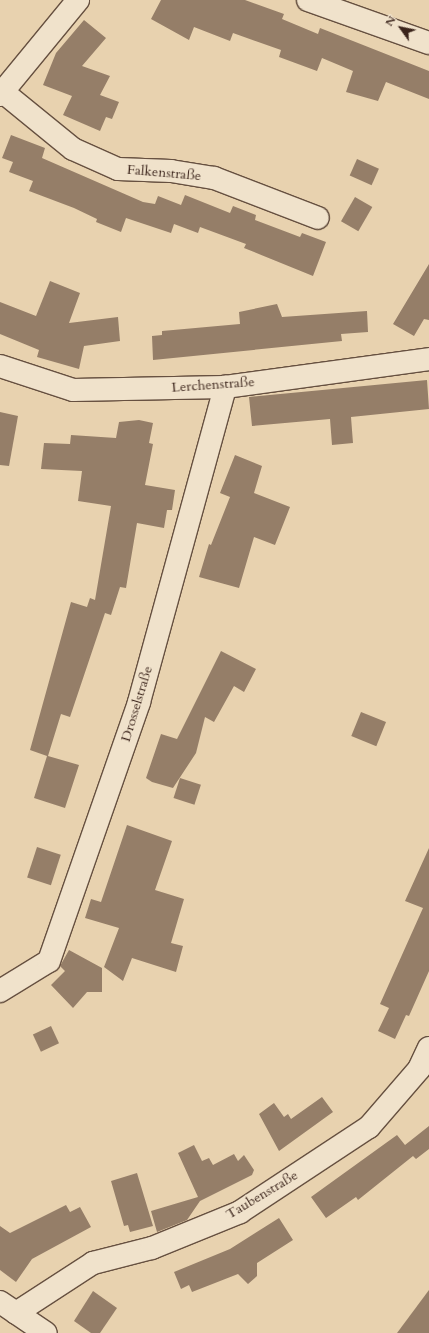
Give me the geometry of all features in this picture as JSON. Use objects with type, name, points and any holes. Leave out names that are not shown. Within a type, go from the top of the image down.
[{"type":"street","name":"Falkenstraße","points":[[78,0],[1,93],[73,149],[118,170],[171,171],[214,178],[318,218]]},
{"type":"street","points":[[308,0],[429,42]]},
{"type":"street","name":"Lerchenstraße","points":[[0,366],[73,390],[225,387],[429,359]]},
{"type":"street","name":"Drosselstraße","points":[[0,992],[49,961],[139,702],[225,387]]},
{"type":"street","name":"Taubenstraße","points":[[8,1308],[93,1263],[152,1248],[240,1212],[369,1127],[419,1069],[429,1048]]},
{"type":"street","points":[[8,1308],[46,1333]]},
{"type":"building","points":[[161,0],[245,0],[284,14],[282,19],[318,34],[320,28],[429,71],[429,99],[386,82],[378,101],[346,92],[353,71],[322,58],[317,71],[279,57],[281,50],[233,33],[230,41],[194,27],[189,40],[151,19]]},
{"type":"building","points":[[84,20],[106,38],[82,66],[110,76],[100,95],[119,102],[112,119],[106,117],[100,131],[63,115],[72,96],[43,85],[56,53]]},
{"type":"building","points":[[11,135],[45,148],[42,158],[143,202],[155,204],[158,196],[181,205],[185,195],[230,213],[233,206],[256,215],[255,220],[300,237],[302,233],[326,242],[313,276],[244,248],[246,244],[200,227],[198,233],[174,224],[171,233],[126,218],[121,232],[96,222],[97,219],[74,208],[29,191],[33,181],[9,172],[13,162],[2,158]]},
{"type":"building","points":[[357,159],[379,169],[372,185],[350,175]]},
{"type":"building","points":[[355,197],[372,207],[358,231],[341,221]]},
{"type":"building","points":[[429,264],[429,320],[424,319],[414,336],[393,324]]},
{"type":"building","points":[[50,281],[80,293],[69,323],[118,317],[120,341],[84,346],[79,369],[37,357],[39,350],[0,334],[0,302],[36,316]]},
{"type":"building","points":[[277,304],[282,317],[367,311],[368,332],[341,334],[342,341],[153,360],[152,336],[162,335],[162,331],[240,324],[239,312]]},
{"type":"building","points":[[427,380],[429,409],[351,417],[353,443],[332,445],[330,419],[252,426],[249,397]]},
{"type":"building","points":[[0,412],[18,416],[9,466],[0,465]]},
{"type":"building","points":[[139,420],[153,423],[149,443],[153,444],[145,485],[175,490],[172,510],[167,510],[164,528],[137,523],[126,588],[120,587],[111,615],[105,613],[70,717],[61,714],[48,756],[79,765],[65,808],[34,798],[47,756],[30,750],[71,602],[87,607],[90,598],[95,600],[111,506],[78,501],[82,471],[41,469],[44,443],[70,444],[71,435],[116,438],[119,422]]},
{"type":"building","points":[[235,455],[262,466],[254,493],[290,507],[275,545],[254,537],[239,588],[199,577],[209,544],[211,545],[230,497],[220,493]]},
{"type":"building","points":[[221,651],[256,669],[244,692],[234,686],[214,722],[205,717],[196,753],[173,788],[152,782],[146,778],[161,734],[177,739]]},
{"type":"building","points":[[361,712],[386,722],[376,746],[351,736]]},
{"type":"building","points":[[180,778],[201,785],[194,805],[174,798]]},
{"type":"building","points":[[127,825],[172,841],[155,890],[184,899],[171,943],[183,946],[176,972],[132,958],[123,981],[104,967],[119,928],[85,918],[91,899],[101,902]]},
{"type":"building","points":[[37,847],[61,855],[51,885],[27,877]]},
{"type":"building","points":[[429,848],[429,971],[409,1016],[406,1015],[395,1039],[378,1031],[389,1008],[380,1004],[423,908],[405,901]]},
{"type":"building","points":[[69,950],[102,968],[102,992],[87,992],[73,1008],[51,985],[65,971],[60,966]]},
{"type":"building","points":[[51,1026],[59,1043],[41,1052],[33,1034]]},
{"type":"building","points":[[322,1097],[333,1112],[279,1151],[259,1114],[274,1103],[284,1117],[288,1114],[291,1119]]},
{"type":"building","points":[[429,1126],[429,1149],[416,1159],[413,1156],[358,1200],[356,1197],[326,1218],[311,1197],[397,1135],[405,1145]]},
{"type":"building","points":[[194,1145],[202,1161],[209,1158],[213,1165],[234,1154],[238,1161],[244,1155],[254,1170],[252,1175],[200,1201],[187,1220],[157,1232],[151,1211],[198,1197],[178,1153]]},
{"type":"building","points":[[137,1173],[153,1226],[130,1232],[128,1225],[124,1226],[111,1181]]},
{"type":"building","points":[[66,1205],[70,1212],[80,1207],[91,1227],[32,1259],[16,1282],[0,1270],[0,1226],[10,1233]]},
{"type":"building","points":[[279,1218],[293,1240],[257,1263],[257,1276],[248,1284],[238,1274],[192,1292],[189,1285],[181,1289],[174,1272],[230,1249]]},
{"type":"building","points":[[429,1290],[429,1333],[397,1333]]},
{"type":"building","points":[[93,1291],[117,1308],[100,1333],[91,1333],[74,1321]]}]
